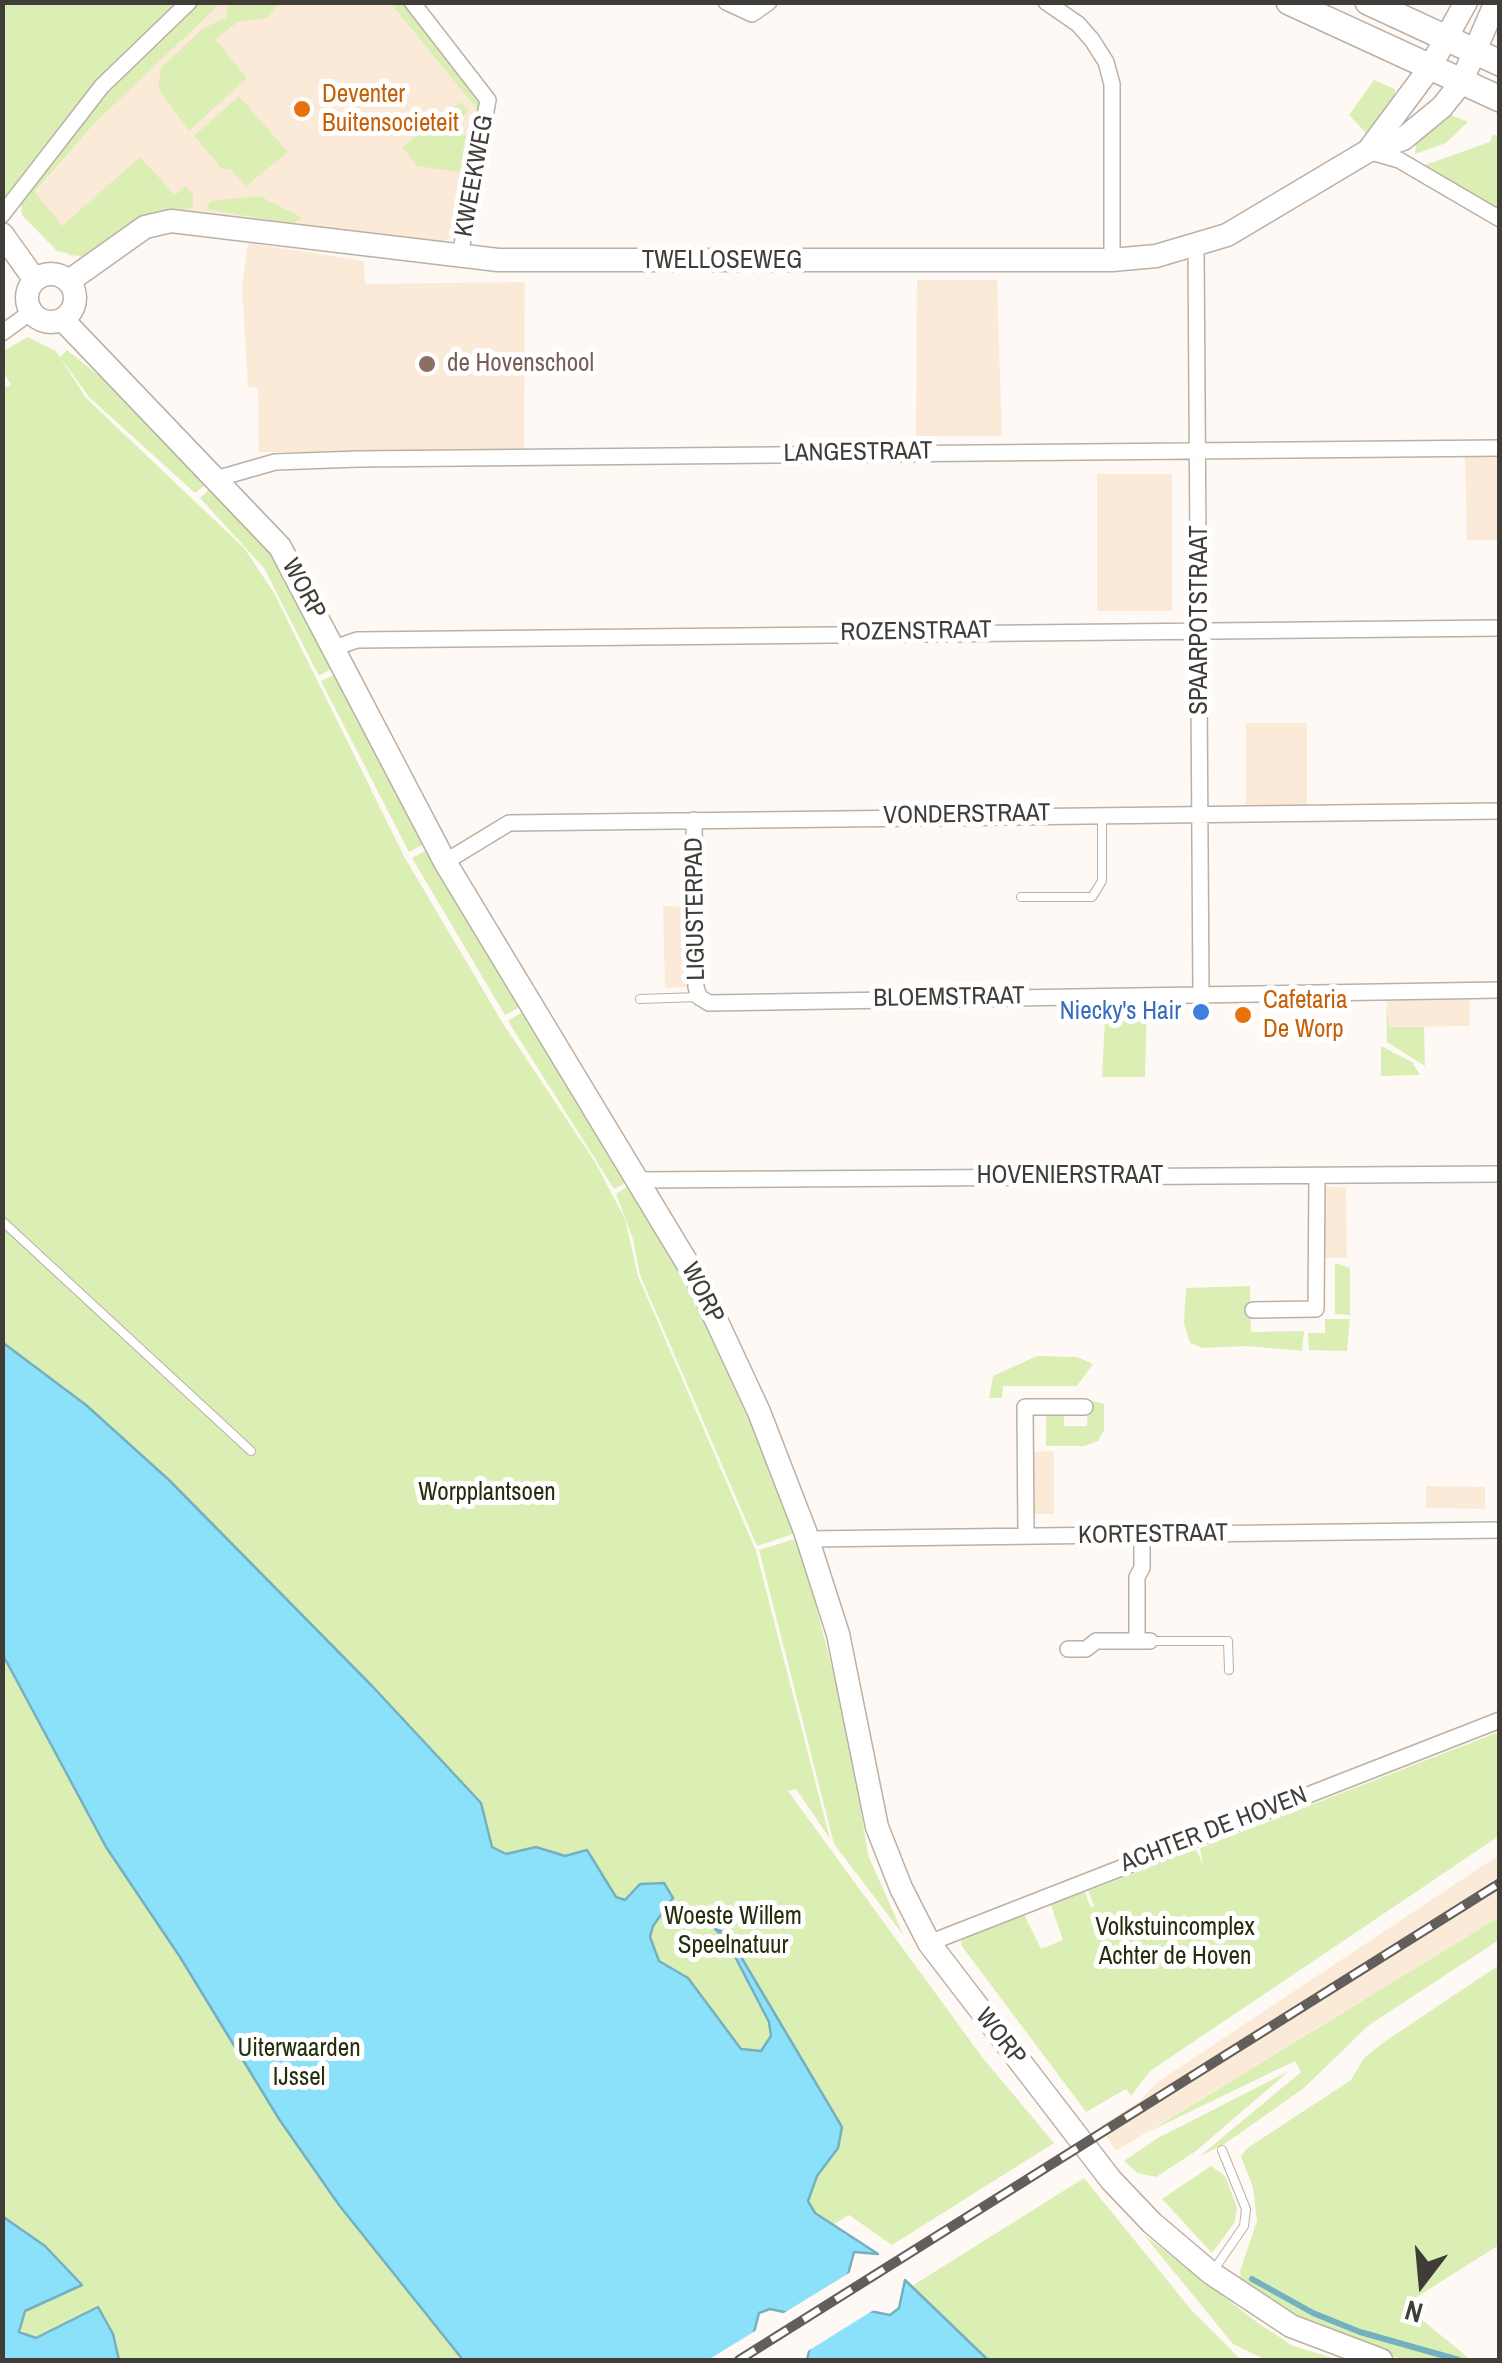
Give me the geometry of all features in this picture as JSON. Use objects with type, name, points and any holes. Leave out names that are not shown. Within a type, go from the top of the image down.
[{"type":"main road","points":[[1289,2],[1500,100]]},
{"type":"main road","points":[[1368,2],[1488,58]]},
{"type":"street","points":[[2,215],[102,86],[189,2]]},
{"type":"street","name":"KWEEKWEG","points":[[412,2],[488,100],[460,256]]},
{"type":"street","points":[[726,2],[752,14],[769,2]]},
{"type":"street","points":[[1046,2],[1078,24],[1110,73],[1112,260]]},
{"type":"street","name":"TWELLOSEWEG","points":[[1368,151],[1429,69],[1466,2]]},
{"type":"street","name":"TWELLOSEWEG","points":[[69,281],[146,227],[171,221],[460,256],[675,262],[1112,260],[1196,247],[1226,235],[1368,151],[1403,139],[1442,107],[1488,58],[1496,2]]},
{"type":"street","points":[[1368,151],[1399,160],[1500,220]]},
{"type":"street","points":[[2,234],[35,280]]},
{"type":"street","name":"SPAARPOTSTRAAT","points":[[1196,247],[1201,993]]},
{"type":"street","points":[[50,274],[69,281],[76,300],[63,320],[46,322],[31,312],[27,294],[35,280],[50,274]]},
{"type":"street","points":[[2,333],[31,312]]},
{"type":"street","name":"WORP","points":[[63,320],[219,478],[280,547],[445,862],[640,1180],[713,1311],[759,1412],[807,1538],[838,1634],[877,1828],[900,1888],[929,1943],[1140,2202],[1211,2273],[1312,2337],[1381,2360]]},
{"type":"street","name":"LANGESTRAAT","points":[[219,478],[275,462],[358,459],[1500,448]]},
{"type":"street","name":"ROZENSTRAAT","points":[[334,648],[346,642],[377,640],[1500,628]]},
{"type":"street","name":"VONDERSTRAAT","points":[[445,862],[509,823],[1200,811],[1500,811]]},
{"type":"street","name":"LIGUSTERPAD","points":[[694,820],[699,997]]},
{"type":"street","name":"BLOEMSTRAAT","points":[[699,997],[713,1003],[1500,990]]},
{"type":"street","name":"HOVENIERSTRAAT","points":[[640,1180],[1500,1174]]},
{"type":"street","points":[[1252,1310],[1316,1309],[1317,1176]]},
{"type":"street","points":[[1026,1536],[1025,1406],[1085,1407]]},
{"type":"street","name":"KORTESTRAAT","points":[[807,1538],[1500,1530]]},
{"type":"street","points":[[1068,1649],[1086,1650],[1096,1641],[1144,1641],[1136,1577],[1142,1568],[1142,1535]]},
{"type":"street","name":"ACHTER DE HOVEN","points":[[929,1943],[1500,1720]]},
{"type":"lane","points":[[1021,897],[1092,897],[1102,881],[1102,813]]},
{"type":"lane","name":"BLOEMSTRAAT","points":[[640,999],[699,997]]},
{"type":"lane","points":[[2,1221],[251,1452]]},
{"type":"lane","points":[[1144,1641],[1228,1641],[1229,1670]]},
{"type":"lane","points":[[1211,2273],[1244,2226],[1246,2209],[1222,2150]]},
{"type":"shaded area","points":[[221,3],[390,3],[476,108],[451,238],[442,242],[188,211],[169,213],[72,257],[47,241],[20,211],[96,122]]},
{"type":"shaded area","points":[[248,243],[364,261],[365,284],[525,282],[524,452],[259,452],[258,388],[248,387],[242,286]]},
{"type":"shaded area","points":[[917,280],[997,280],[1002,436],[916,436]]},
{"type":"shaded area","points":[[1465,455],[1498,455],[1499,540],[1467,540]]},
{"type":"shaded area","points":[[1097,474],[1172,474],[1172,611],[1097,611]]},
{"type":"shaded area","points":[[1246,723],[1307,723],[1307,805],[1246,805]]},
{"type":"shaded area","points":[[663,906],[689,907],[688,987],[665,988]]},
{"type":"shaded area","points":[[1469,997],[1470,1026],[1388,1027],[1388,998]]},
{"type":"shaded area","points":[[1322,1187],[1346,1187],[1347,1258],[1322,1258]]},
{"type":"shaded area","points":[[1054,1451],[1054,1514],[1031,1514],[1031,1452]]},
{"type":"shaded area","points":[[1426,1486],[1485,1487],[1485,1509],[1426,1508]]},
{"type":"shaded area","points":[[1499,1855],[1499,1917],[1116,2151],[1100,2126],[1140,2101],[1156,2083]]},
{"type":"green space","points":[[228,2],[280,3],[267,18],[238,22],[215,39],[247,78],[189,131],[158,88],[161,68],[203,28],[226,18]]},
{"type":"green space","points":[[2,3],[179,3],[7,196],[2,194]]},
{"type":"green space","points":[[196,3],[221,3],[96,122],[35,192],[62,226],[140,157],[175,195],[186,186],[193,195],[193,207],[169,213],[83,257],[57,251],[22,215],[21,201],[95,103]]},
{"type":"green space","points":[[390,3],[402,3],[477,96],[480,106],[467,182],[463,181],[476,108]]},
{"type":"green space","points":[[1374,80],[1395,89],[1395,96],[1383,120],[1366,133],[1349,115]]},
{"type":"green space","points":[[239,96],[288,152],[246,186],[230,169],[222,169],[194,136]]},
{"type":"green space","points":[[461,102],[469,111],[454,124],[457,133],[466,135],[460,172],[417,166],[402,147]]},
{"type":"green space","points":[[1449,114],[1468,122],[1446,143],[1415,154],[1416,144]]},
{"type":"green space","points":[[1493,134],[1499,137],[1499,212],[1425,165],[1490,142]]},
{"type":"green space","points":[[260,196],[302,218],[293,224],[206,209],[211,201]]},
{"type":"green space","points":[[28,337],[56,351],[86,398],[244,548],[274,593],[405,858],[502,1022],[595,1162],[625,1219],[638,1276],[756,1551],[830,1839],[796,1789],[788,1791],[982,2057],[1054,2143],[892,2245],[849,2215],[612,2360],[41,2360],[3,2299],[2,389],[11,385],[3,371],[2,352]]},
{"type":"green space","points":[[67,350],[118,391],[209,482],[195,493],[89,397],[60,357]]},
{"type":"green space","points":[[213,486],[276,556],[335,667],[319,676],[264,568],[200,498]]},
{"type":"green space","points":[[338,673],[426,843],[409,852],[321,681]]},
{"type":"green space","points":[[429,849],[522,1006],[505,1015],[412,858]]},
{"type":"green space","points":[[1386,998],[1389,1027],[1424,1027],[1425,1066],[1387,1042]]},
{"type":"green space","points":[[1141,1000],[1147,1001],[1145,1077],[1102,1077],[1106,1001],[1136,1001],[1135,1010]]},
{"type":"green space","points":[[525,1010],[629,1181],[614,1189],[508,1021]]},
{"type":"green space","points":[[1381,1046],[1412,1062],[1420,1075],[1381,1076]]},
{"type":"green space","points":[[631,1184],[722,1352],[796,1533],[757,1546],[640,1275],[633,1239],[616,1194]]},
{"type":"green space","points":[[1335,1263],[1350,1268],[1350,1315],[1335,1314]]},
{"type":"green space","points":[[1250,1286],[1251,1332],[1304,1331],[1302,1351],[1247,1346],[1203,1348],[1190,1343],[1184,1323],[1186,1288]]},
{"type":"green space","points":[[1325,1319],[1350,1319],[1347,1351],[1309,1350],[1308,1333],[1325,1333]]},
{"type":"green space","points":[[1037,1356],[1077,1357],[1093,1364],[1077,1386],[1003,1386],[1002,1398],[989,1398],[993,1376]]},
{"type":"green space","points":[[1093,1401],[1104,1404],[1104,1430],[1098,1441],[1084,1446],[1046,1446],[1046,1415],[1064,1415],[1064,1426],[1087,1426],[1088,1406]]},
{"type":"green space","points":[[798,1538],[848,1729],[868,1855],[904,1936],[834,1844],[759,1550]]},
{"type":"green space","name":"Volkstuincomplex Achter de Hoven","points":[[1496,1733],[1500,1744],[1499,1836],[1150,2071],[1131,2096],[1126,2089],[1086,2112],[961,1945],[962,1935],[1022,1910],[1041,1949],[1063,1940],[1048,1897],[1056,1894],[1060,1901],[1085,1892],[1091,1908],[1094,1906],[1088,1891],[1196,1849],[1203,1865],[1200,1848]]},
{"type":"green space","points":[[1499,1917],[1499,1940],[1369,2025],[1304,2088],[1223,2145],[1200,2156],[1301,2072],[1295,2061],[1148,2132]]},
{"type":"green space","points":[[1499,1965],[1499,2245],[1404,2305],[1471,2360],[1406,2360],[1383,2354],[1310,2325],[1241,2285],[1240,2271],[1257,2221],[1253,2187],[1241,2157],[1246,2149],[1351,2080],[1364,2058],[1384,2042]]},
{"type":"green space","points":[[1289,2071],[1196,2151],[1156,2177],[1137,2173],[1124,2161],[1158,2138]]},
{"type":"green space","points":[[1211,2166],[1225,2176],[1237,2207],[1235,2222],[1212,2253],[1162,2199]]},
{"type":"green space","points":[[1084,2178],[1193,2312],[1241,2360],[890,2360],[948,2324],[912,2286]]},
{"type":"green space","points":[[1144,2235],[1293,2346],[1340,2360],[1266,2360],[1233,2344]]},
{"type":"water","name":"Uiterwaarden IJssel","points":[[2,1342],[86,1405],[169,1480],[373,1687],[481,1803],[492,1847],[506,1854],[536,1847],[565,1856],[587,1850],[616,1897],[625,1900],[640,1884],[664,1883],[673,1898],[653,1926],[650,1937],[659,1961],[688,1978],[741,2049],[761,2051],[771,2036],[769,2022],[728,1943],[702,1915],[731,1940],[842,2127],[838,2148],[817,2176],[808,2201],[815,2213],[878,2254],[854,2252],[845,2286],[859,2309],[890,2315],[899,2308],[905,2280],[988,2360],[807,2360],[812,2338],[798,2315],[770,2309],[759,2313],[751,2344],[761,2360],[463,2360],[339,2205],[279,2119],[180,1957],[106,1847],[3,1655]]},
{"type":"water","points":[[2,2216],[45,2246],[82,2285],[25,2311],[19,2332],[36,2338],[98,2307],[113,2334],[119,2360],[3,2360]]},
{"type":"pier","points":[[854,2270],[850,2285],[862,2304],[877,2308],[803,2354],[807,2339],[795,2320],[779,2316]]},
{"type":"pier","points":[[760,2328],[757,2343],[766,2360],[708,2360]]},
{"type":"waterway","points":[[1252,2279],[1313,2313],[1360,2332],[1459,2360]]},
{"type":"railway","points":[[739,2360],[1500,1883]]},
{"type":"place","name":"Deventer Buitensocieteit","points":[[302,109]]},
{"type":"place","name":"de Hovenschool","points":[[427,364]]},
{"type":"place","name":"Niecky's Hair","points":[[1201,1012]]},
{"type":"place","name":"Cafetaria De Worp","points":[[1243,1015]]},
{"type":"park label","name":"Worpplantsoen","points":[[487,1493]]},
{"type":"park label","name":"Woeste Willem Speelnatuur","points":[[733,1932]]}]
